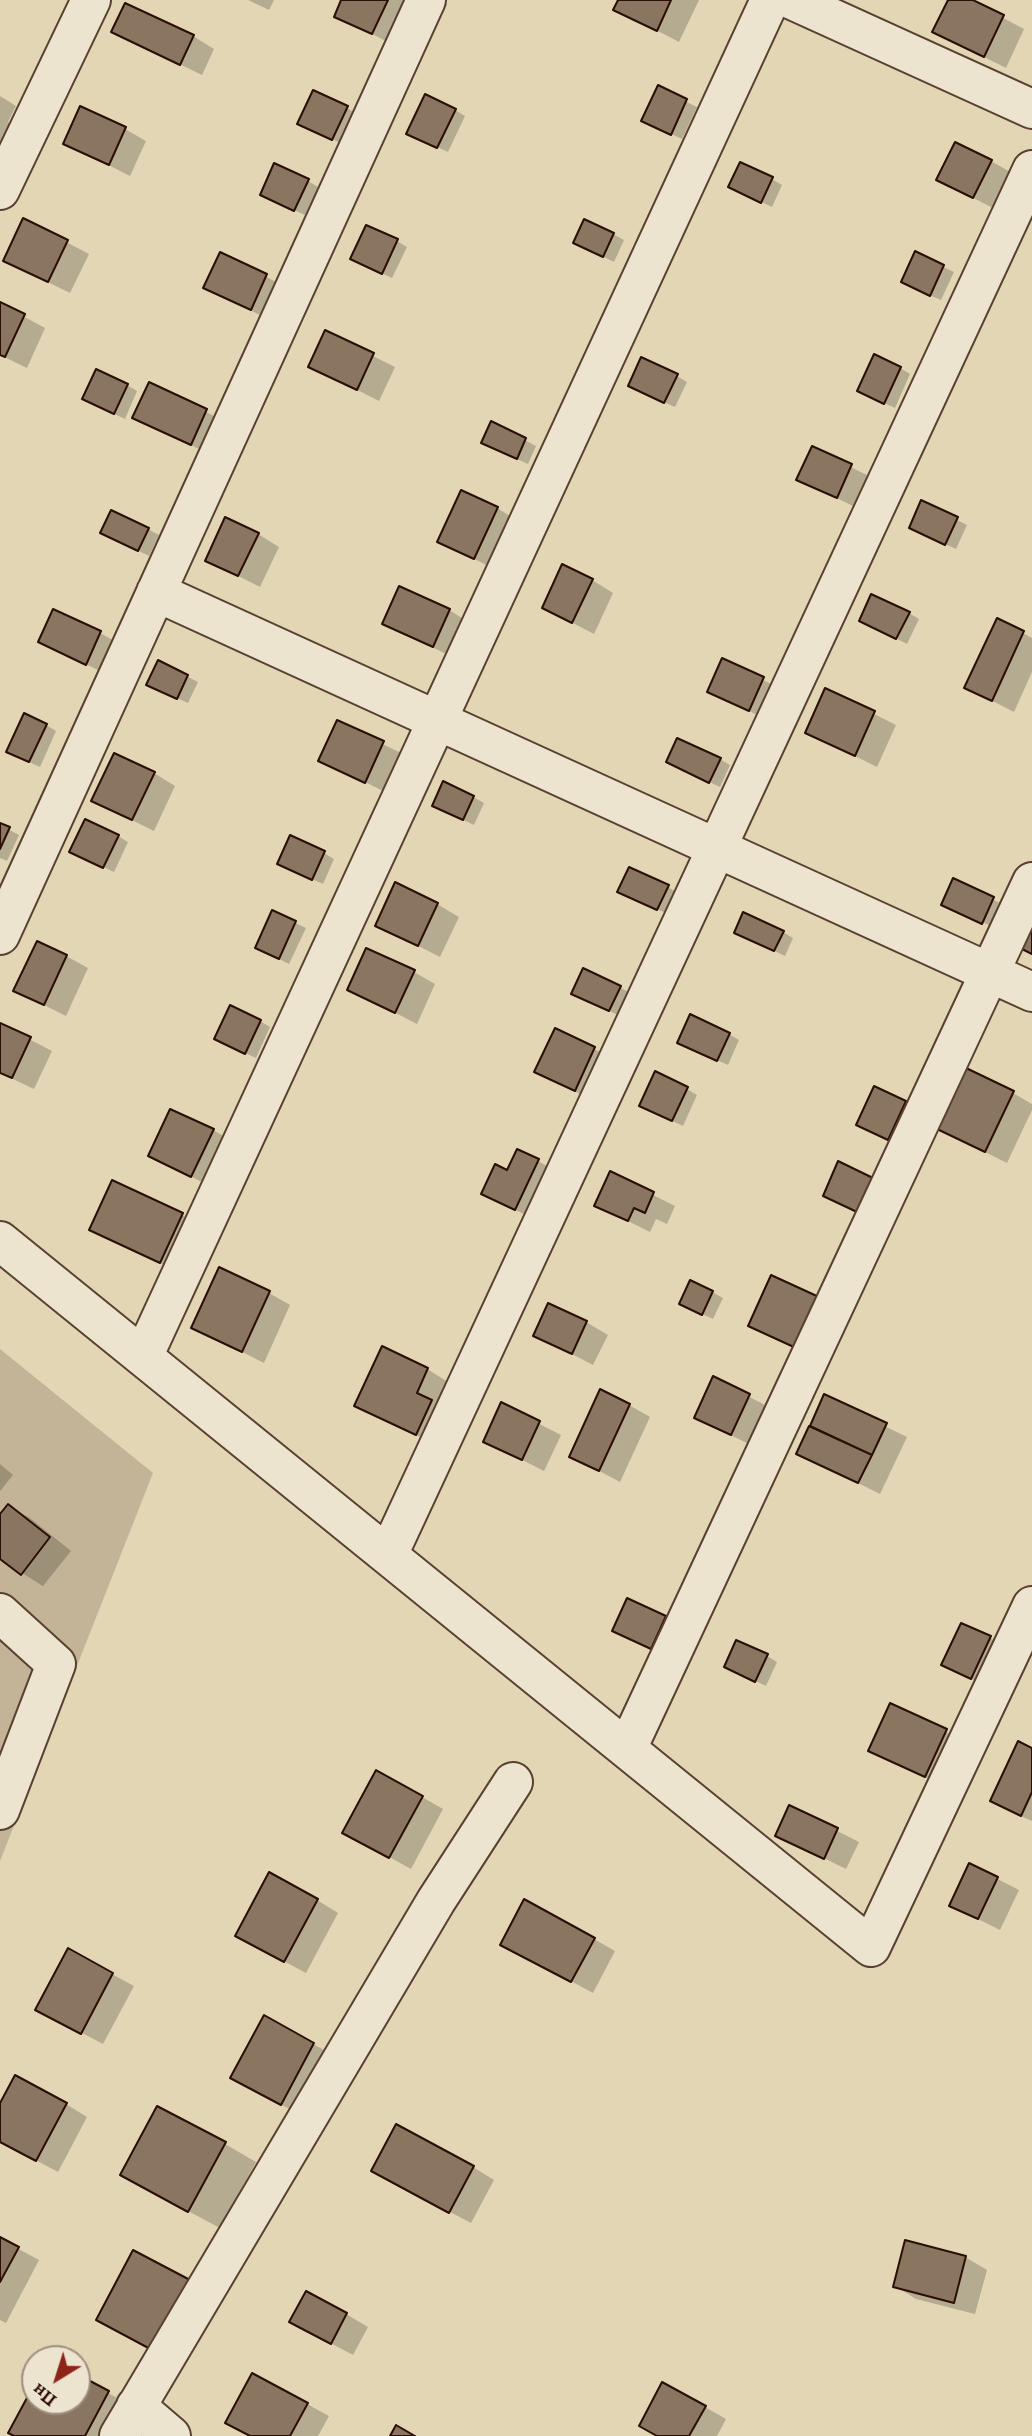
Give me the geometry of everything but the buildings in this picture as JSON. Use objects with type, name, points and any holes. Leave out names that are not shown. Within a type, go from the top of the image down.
[{"type":"street","points":[[0,190],[91,0]]},
{"type":"street","points":[[0,935],[426,0]]},
{"type":"street","points":[[143,1357],[770,0]]},
{"type":"street","points":[[792,0],[1032,109]]},
{"type":"street","points":[[388,1555],[1032,170]]},
{"type":"street","points":[[156,592],[1032,992]]},
{"type":"street","points":[[627,1749],[1032,882]]},
{"type":"street","points":[[0,1241],[871,1947],[1032,1606]]},
{"type":"street","points":[[0,1613],[57,1664],[0,1810]]},
{"type":"street","points":[[171,2436],[128,2421],[436,1900],[513,1782]]},
{"type":"shaded area","points":[[0,1349],[153,1473],[0,1861]]}]
